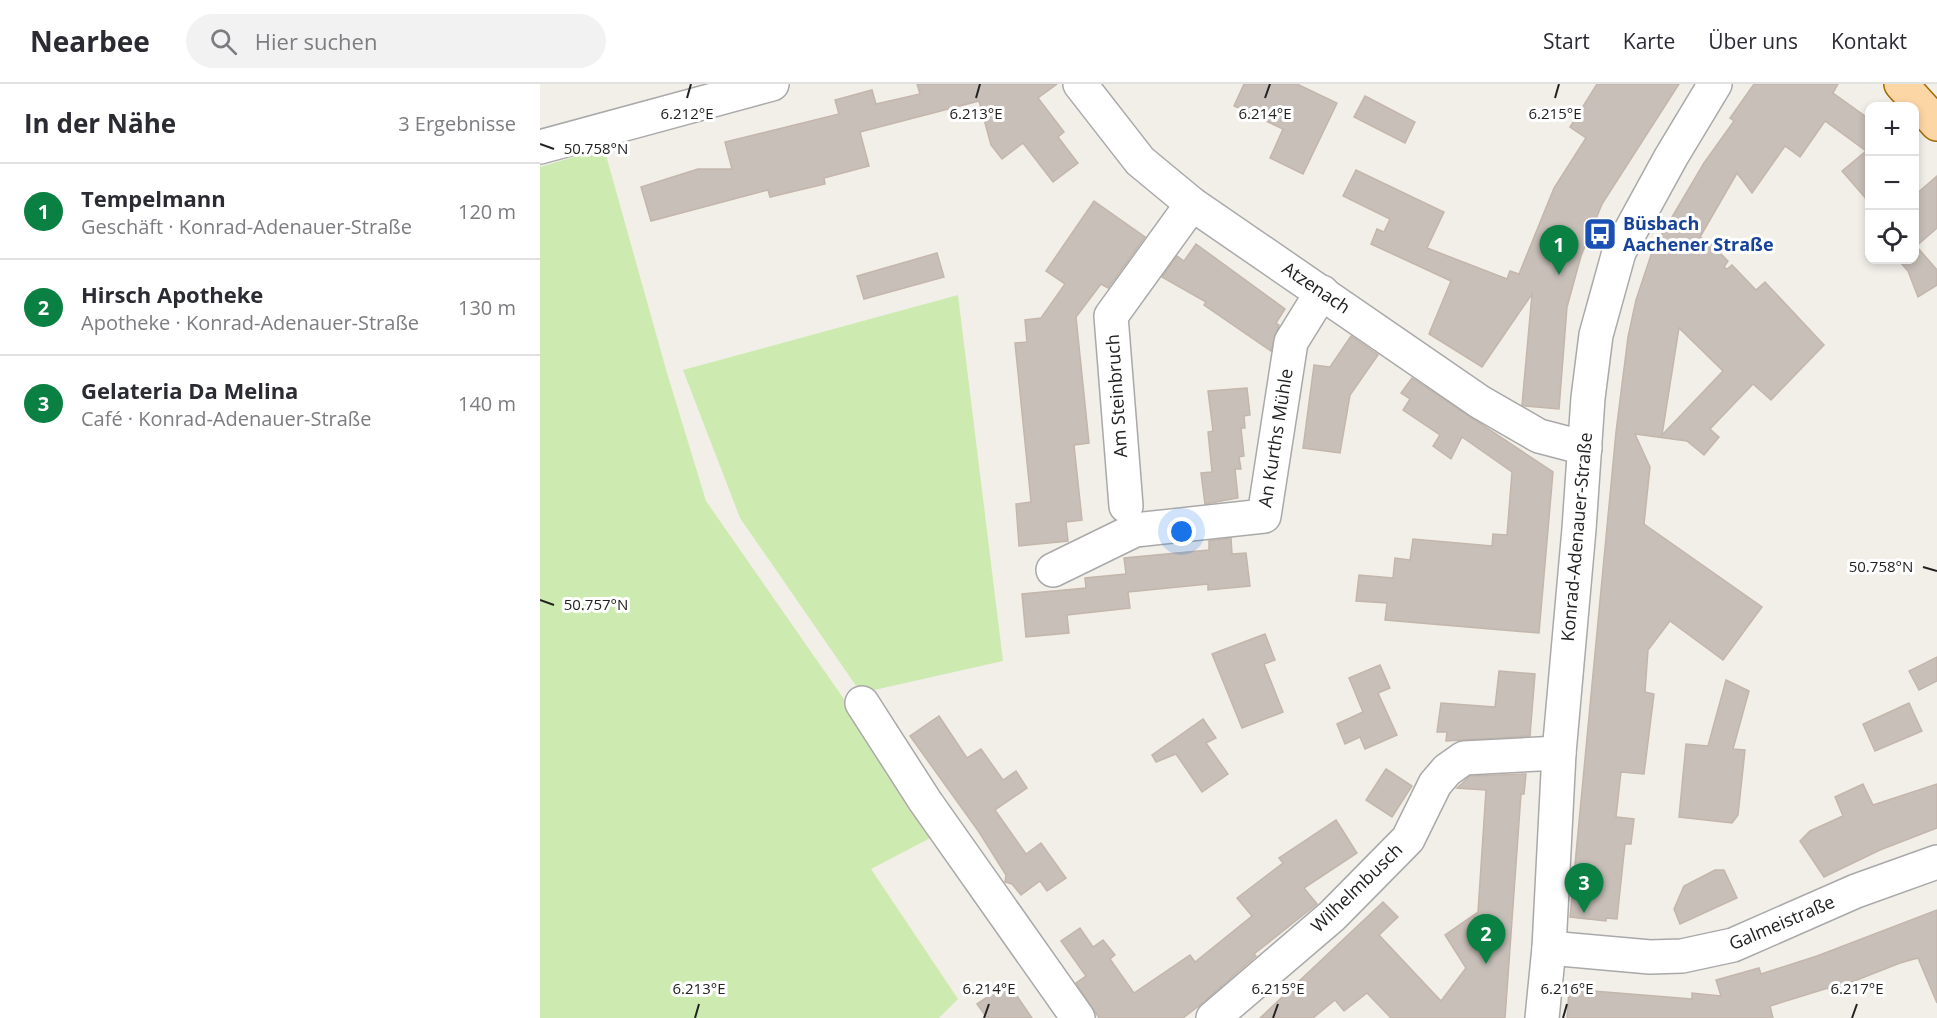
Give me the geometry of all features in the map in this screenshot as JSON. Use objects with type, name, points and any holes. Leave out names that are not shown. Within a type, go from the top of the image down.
[{"type":"main road","points":[[1901,84],[1937,124]]},
{"type":"street","points":[[540,147],[772,84]]},
{"type":"street","name":"Atzenach","points":[[1080,84],[1140,161],[1192,204],[1490,408],[1539,436],[1585,448]]},
{"type":"street","name":"Konrad-Adenauer-Straße","points":[[1542,1018],[1549,948],[1559,753],[1596,335],[1619,252],[1671,157],[1715,84]]},
{"type":"street","name":"Am Steinbruch","points":[[1126,506],[1111,316],[1192,204]]},
{"type":"street","name":"An Kurths Mühle","points":[[1053,570],[1135,530],[1264,516],[1292,342],[1322,292]]},
{"type":"street","points":[[862,704],[925,801],[1078,1018]]},
{"type":"street","name":"Wilhelmbusch","points":[[1213,1018],[1332,916],[1408,839],[1435,784],[1447,770],[1464,758],[1559,753]]},
{"type":"street","name":"Galmeistraße","points":[[1549,948],[1660,957],[1682,956],[1733,945],[1856,891],[1937,862]]},
{"type":"green space","points":[[604,148],[667,373],[706,501],[938,834],[871,869],[958,999],[939,1018],[540,1018],[540,167]]},
{"type":"green space","points":[[958,295],[1003,661],[861,693],[740,518],[683,370]]},
{"type":"building","points":[[917,84],[1057,84],[1038,98],[1064,132],[1058,137],[1078,163],[1053,182],[1023,143],[1002,159],[991,145],[979,101],[860,132],[869,166],[824,178],[825,184],[770,197],[768,190],[651,221],[641,187],[698,169],[732,169],[725,142],[839,114],[835,100],[872,90],[876,104],[920,94]]},
{"type":"building","points":[[1244,84],[1297,84],[1337,103],[1303,174],[1270,158],[1283,129],[1234,106]]},
{"type":"building","points":[[1597,84],[1679,84],[1602,204],[1581,256],[1567,307],[1559,409],[1525,406],[1522,405],[1532,294],[1482,367],[1429,334],[1451,281],[1371,244],[1377,229],[1384,232],[1390,219],[1343,196],[1356,170],[1444,212],[1427,248],[1507,279],[1510,271],[1519,274],[1554,188],[1586,138],[1570,127]]},
{"type":"building","points":[[1754,84],[1838,84],[1833,93],[1865,116],[1865,150],[1825,121],[1800,157],[1785,146],[1752,193],[1737,173],[1700,237],[1711,244],[1728,261],[1724,267],[1727,269],[1732,265],[1756,290],[1765,282],[1824,345],[1771,400],[1753,384],[1710,429],[1719,437],[1704,455],[1687,441],[1635,434],[1650,467],[1644,524],[1762,607],[1723,660],[1670,621],[1648,650],[1645,692],[1654,694],[1644,774],[1621,772],[1616,817],[1634,819],[1631,844],[1625,844],[1617,919],[1606,918],[1606,921],[1570,917],[1616,432],[1628,337],[1636,300],[1653,249],[1704,163],[1734,121],[1730,118]],"holes":[[[1679,328],[1723,371],[1662,435]]]},
{"type":"building","points":[[1365,96],[1415,122],[1405,143],[1354,117]]},
{"type":"building","points":[[1865,152],[1865,197],[1842,171]]},
{"type":"building","points":[[1937,176],[1937,228],[1919,244],[1919,210],[1919,192]]},
{"type":"building","points":[[1094,201],[1145,237],[1108,288],[1101,284],[1076,317],[1089,443],[1074,445],[1082,520],[1066,522],[1068,541],[1019,546],[1016,504],[1031,502],[1015,343],[1027,342],[1025,320],[1041,318],[1065,284],[1046,271]]},
{"type":"building","points":[[1196,244],[1285,309],[1276,323],[1279,325],[1271,351],[1204,305],[1206,302],[1162,277],[1177,256],[1184,261]]},
{"type":"building","points":[[1919,249],[1937,270],[1937,285],[1918,297],[1908,271],[1902,264],[1919,264]]},
{"type":"building","points":[[937,253],[944,277],[864,299],[857,276]]},
{"type":"building","points":[[1351,336],[1378,355],[1350,395],[1340,453],[1303,448],[1314,365],[1330,367]]},
{"type":"building","points":[[1412,378],[1553,472],[1539,633],[1385,620],[1387,603],[1356,601],[1359,575],[1393,578],[1395,558],[1410,560],[1413,539],[1492,546],[1493,534],[1507,535],[1512,472],[1462,437],[1451,459],[1433,446],[1440,435],[1403,410],[1410,399],[1401,393]]},
{"type":"building","points":[[1247,388],[1250,415],[1244,416],[1245,428],[1241,428],[1244,456],[1239,457],[1241,469],[1235,469],[1238,498],[1205,504],[1201,473],[1212,472],[1208,432],[1213,431],[1208,391]]},
{"type":"building","points":[[1231,538],[1232,554],[1246,553],[1250,586],[1208,590],[1208,584],[1128,592],[1130,608],[1067,615],[1069,633],[1026,637],[1022,594],[1086,588],[1085,578],[1126,574],[1124,558],[1209,550],[1209,541]]},
{"type":"building","points":[[1265,634],[1275,660],[1264,664],[1283,712],[1242,728],[1212,654]]},
{"type":"building","points":[[1937,657],[1937,681],[1919,690],[1909,671]]},
{"type":"building","points":[[1380,665],[1390,688],[1378,693],[1397,735],[1365,749],[1360,737],[1345,744],[1337,724],[1363,712],[1349,678]]},
{"type":"building","points":[[1499,671],[1535,674],[1530,736],[1446,741],[1447,732],[1437,732],[1441,703],[1495,707]]},
{"type":"building","points":[[1726,680],[1749,691],[1733,749],[1745,750],[1738,815],[1732,823],[1679,817],[1686,744],[1708,746]]},
{"type":"building","points":[[1909,703],[1922,731],[1875,751],[1863,724]]},
{"type":"building","points":[[939,716],[967,758],[981,749],[1003,780],[1016,771],[1027,788],[995,810],[1026,854],[1041,843],[1066,878],[1047,891],[1040,881],[1021,895],[1012,884],[1005,882],[1006,875],[979,832],[910,736]]},
{"type":"building","points":[[1203,719],[1216,738],[1206,743],[1228,774],[1202,792],[1176,754],[1156,762],[1152,755]]},
{"type":"building","points":[[1386,769],[1412,786],[1392,817],[1366,800]]},
{"type":"building","points":[[1526,774],[1524,794],[1521,794],[1505,1018],[1391,1018],[1367,993],[1344,1011],[1335,1000],[1313,1018],[1260,1018],[1383,902],[1398,917],[1379,935],[1441,1001],[1466,968],[1445,935],[1478,912],[1486,790],[1457,788],[1470,776]]},
{"type":"building","points":[[1863,784],[1873,805],[1937,784],[1937,828],[1880,850],[1824,877],[1800,841],[1810,831],[1843,816],[1835,797]]},
{"type":"building","points":[[1336,820],[1357,853],[1304,888],[1317,904],[1254,954],[1256,956],[1200,1005],[1183,1018],[1099,1018],[1076,983],[1086,976],[1061,941],[1080,928],[1093,947],[1103,940],[1115,955],[1110,959],[1134,993],[1190,955],[1195,962],[1252,916],[1237,898],[1283,863],[1279,858]]},
{"type":"building","points":[[1715,870],[1724,870],[1737,898],[1680,924],[1674,909],[1684,886]]},
{"type":"building","points":[[1937,910],[1937,1003],[1918,958],[1829,991],[1828,988],[1770,1006],[1773,1018],[1567,1018],[1569,989],[1692,999],[1692,993],[1721,996],[1716,980],[1759,968],[1761,974],[1817,956]]},
{"type":"building","points":[[1008,983],[1032,1018],[987,1018],[977,1004]]},
{"type":"place","name":"Büsbach Aachener Straße","points":[[1600,234]]},
{"type":"place","name":"Tempelmann","points":[[1559,275]]},
{"type":"place","name":"Gelateria Da Melina","points":[[1584,913]]},
{"type":"place","name":"Hirsch Apotheke","points":[[1486,964]]}]
